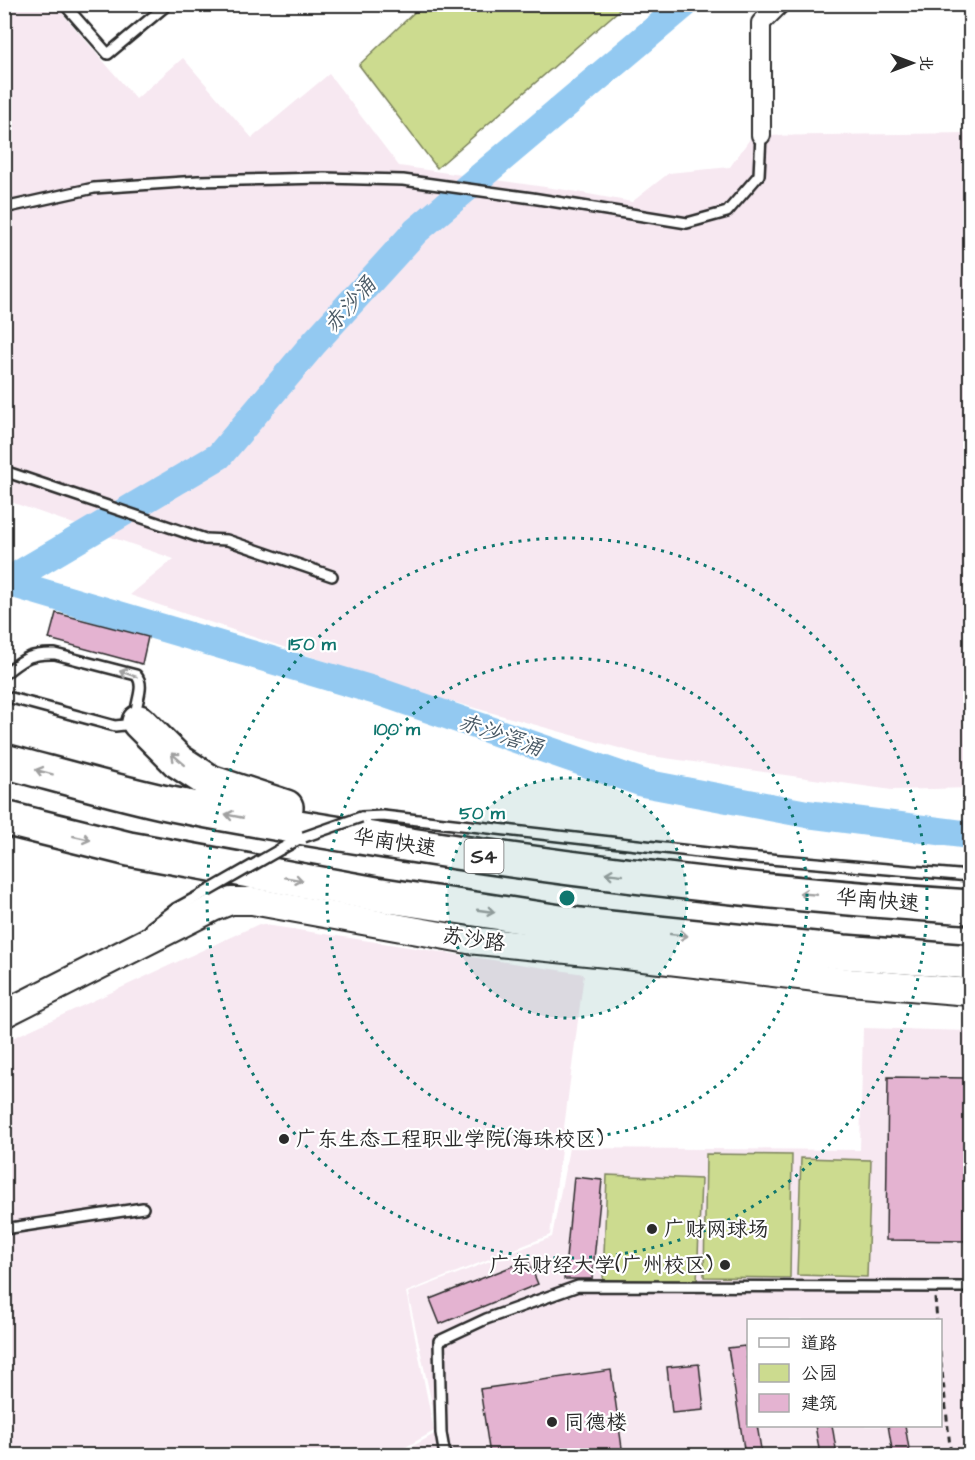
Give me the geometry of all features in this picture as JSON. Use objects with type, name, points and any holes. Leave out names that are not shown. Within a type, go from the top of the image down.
[{"type":"highway","points":[[139,722],[178,761],[210,782],[256,799],[429,848]]},
{"type":"highway","name":"华南快速","points":[[4,761],[173,804],[429,848],[666,880],[859,899],[970,907]]},
{"type":"highway","points":[[4,818],[129,849],[422,901],[580,924],[844,952],[970,962]]},
{"type":"street","points":[[760,135],[761,23],[780,4]]},
{"type":"street","name":"苏沙路","points":[[4,1014],[231,901],[252,901],[468,940],[850,982],[970,992]]},
{"type":"lane","points":[[64,4],[108,54],[168,4]]},
{"type":"lane","points":[[4,208],[94,188],[301,178],[403,180],[687,223],[727,212],[759,175],[760,135]]},
{"type":"lane","points":[[4,471],[205,539],[227,540],[332,576]]},
{"type":"lane","points":[[4,674],[24,658],[46,653],[136,675],[141,687],[135,714],[139,722],[129,726],[116,726],[4,696]]},
{"type":"lane","points":[[104,963],[175,909],[304,837],[361,817],[383,816],[734,856],[970,876]]},
{"type":"lane","points":[[4,1229],[143,1208]]},
{"type":"lane","points":[[445,1455],[441,1433],[439,1341],[486,1319],[578,1286],[934,1289],[970,1287]]},
{"type":"path","points":[[934,1289],[937,1319]]},
{"type":"path","points":[[942,1371],[951,1455]]},
{"type":"shaded area","points":[[5,5],[55,5],[136,99],[183,58],[252,138],[329,74],[399,166],[632,202],[669,173],[730,167],[752,136],[970,133],[970,788],[892,790],[644,755],[407,689],[130,595],[174,559],[5,500],[4,320],[9,318],[5,305]]},
{"type":"shaded area","name":"广东生态工程职业学院(海珠校区)","points":[[259,924],[584,974],[550,1235],[406,1292],[434,1431],[404,1448],[382,1455],[5,1455],[4,1042]]},
{"type":"shaded area","name":"广东财经大学(广州校区)","points":[[863,1028],[970,1031],[970,1455],[389,1456],[406,1450],[438,1432],[408,1293],[552,1237],[569,1148],[860,1150]]},
{"type":"green space","points":[[422,5],[625,5],[437,168],[359,65]]},
{"type":"green space","points":[[706,1154],[792,1155],[790,1278],[704,1277]]},
{"type":"green space","points":[[801,1158],[871,1160],[867,1277],[797,1275]]},
{"type":"green space","name":"广财网球场","points":[[607,1175],[701,1179],[697,1283],[603,1280]]},
{"type":"building","points":[[56,613],[148,637],[142,664],[49,639]]},
{"type":"building","points":[[888,1077],[970,1078],[970,1241],[886,1240]]},
{"type":"building","points":[[574,1177],[602,1180],[592,1279],[564,1279]]},
{"type":"building","points":[[528,1260],[538,1284],[440,1324],[430,1299]]},
{"type":"building","points":[[745,1346],[747,1427],[757,1427],[762,1455],[745,1455],[728,1348]]},
{"type":"building","points":[[699,1364],[704,1410],[672,1413],[667,1367]]},
{"type":"building","name":"同德楼","points":[[611,1370],[623,1455],[490,1455],[480,1389]]},
{"type":"building","points":[[815,1427],[832,1427],[837,1455],[820,1455]]},
{"type":"building","points":[[888,1427],[905,1427],[910,1455],[893,1455]]},
{"type":"waterway","name":"赤沙涌","points":[[4,583],[219,456],[314,343],[416,231],[685,4]]},
{"type":"waterway","name":"赤沙滘涌","points":[[7,582],[380,692],[643,783],[807,814],[970,835]]},
{"type":"place","name":"广东生态工程职业学院(海珠校区)","points":[[284,1139]]},
{"type":"place","name":"广财网球场","points":[[652,1229]]},
{"type":"place","name":"广东财经大学(广州校区)","points":[[725,1265]]},
{"type":"place","name":"同德楼","points":[[552,1422]]}]
